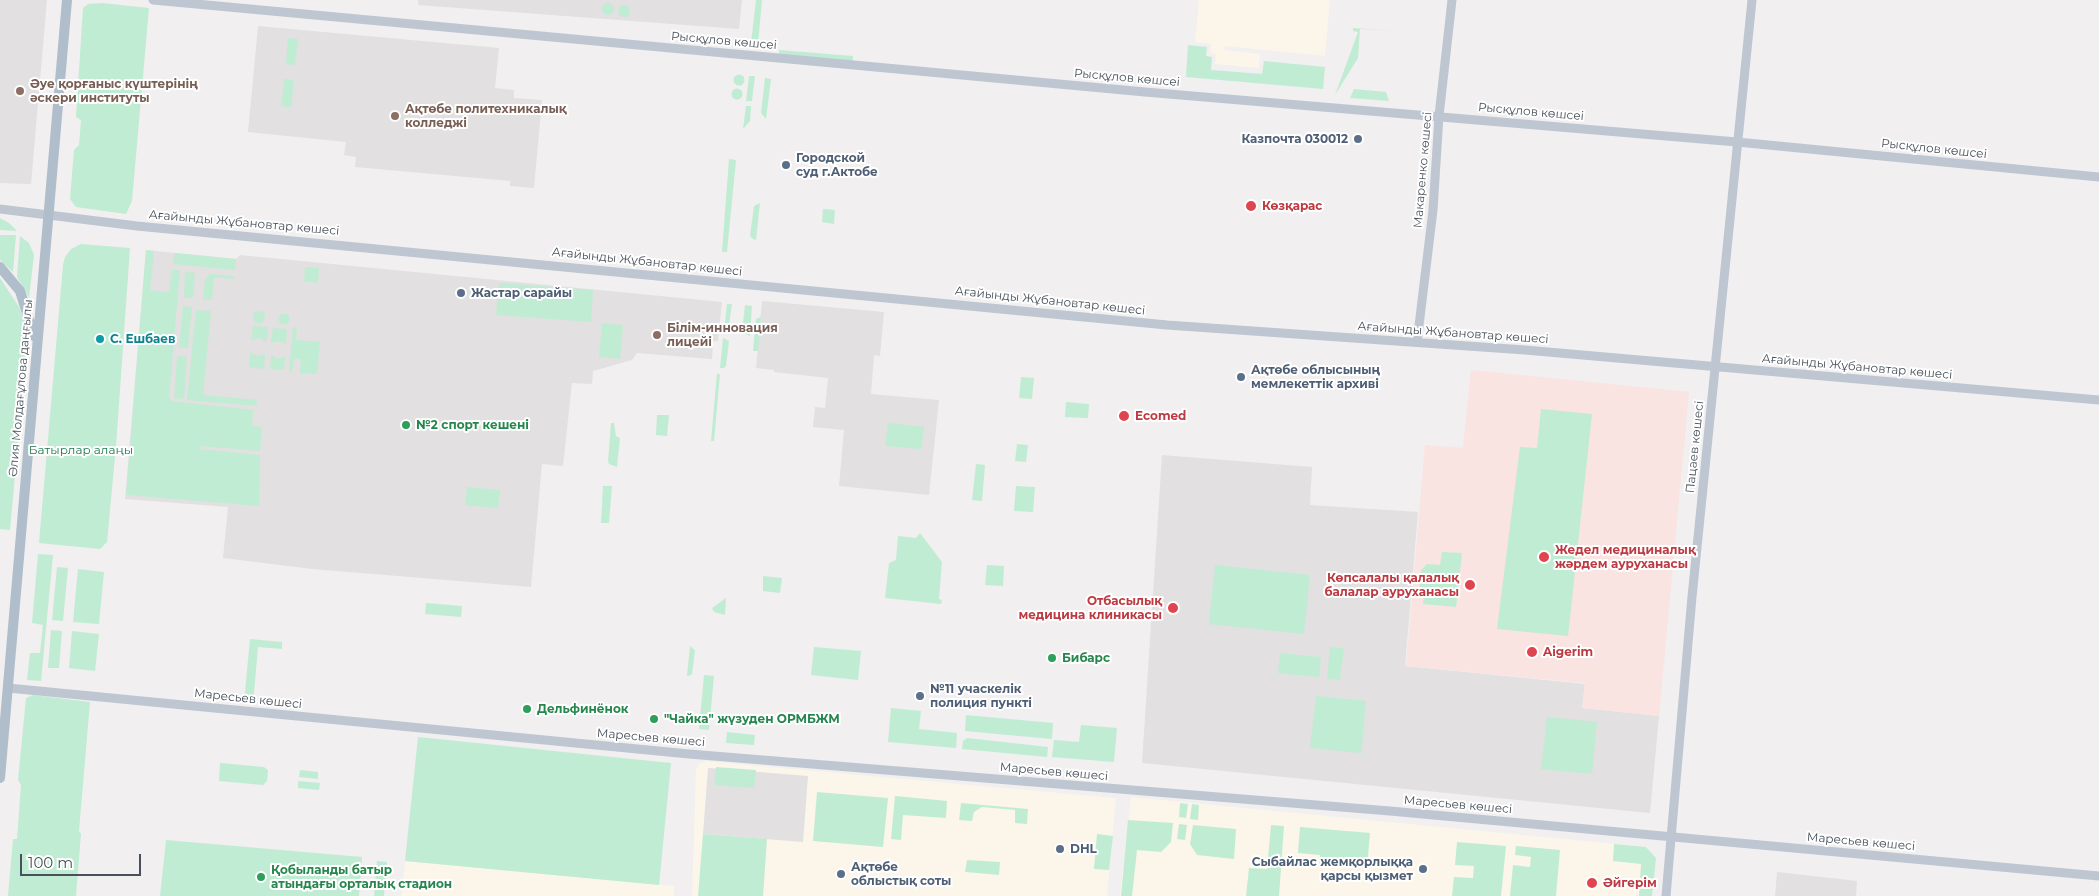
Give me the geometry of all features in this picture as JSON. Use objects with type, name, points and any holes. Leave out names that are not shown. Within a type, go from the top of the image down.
[{"type":"main road","name":"Әлия Молдағұлова даңғылы","points":[[0,778],[36,343],[50,216],[68,0]]},
{"type":"main road","points":[[0,267],[20,291],[36,343]]},
{"type":"street","name":"Рысқұлов көшсеі","points":[[153,0],[1145,92],[1738,142],[2099,177]]},
{"type":"street","name":"Макаренко көшесі","points":[[1417,342],[1433,210],[1439,116],[1452,0]]},
{"type":"street","name":"Пацаев көшесі","points":[[1666,896],[1673,837],[1691,615],[1752,0]]},
{"type":"street","name":"Ағайынды Жұбановтар көшесі","points":[[0,209],[138,226],[1157,324],[1417,342],[2099,400]]},
{"type":"street","name":"Маресьев көшесі","points":[[8,688],[689,754],[1390,812],[2099,876]]},
{"type":"shaded area","name":"Әуе қорғаныс күштерінің әскери институты","points":[[0,0],[47,0],[31,184],[0,183]]},
{"type":"shaded area","points":[[418,0],[742,0],[739,29],[418,5]]},
{"type":"shaded area","points":[[1199,0],[1330,0],[1325,56],[1225,46],[1224,50],[1260,54],[1259,68],[1215,64],[1216,54],[1210,53],[1211,44],[1195,42]]},
{"type":"shaded area","name":"Ақтөбе политехникалық колледжі","points":[[258,26],[499,48],[495,88],[514,90],[514,98],[542,100],[534,188],[510,186],[510,181],[355,167],[356,157],[344,155],[346,142],[248,132]]},
{"type":"shaded area","points":[[146,250],[236,259],[240,255],[722,302],[718,341],[713,341],[712,359],[637,353],[632,360],[593,371],[592,384],[572,383],[563,466],[542,464],[531,587],[312,569],[223,558],[228,507],[125,499]]},
{"type":"shaded area","points":[[762,301],[884,312],[880,356],[874,355],[871,394],[939,400],[929,495],[839,486],[844,430],[813,427],[815,407],[825,408],[828,378],[756,368]]},
{"type":"shaded area","name":"Жедел медициналық жәрдем ауруханасы","points":[[1471,370],[1689,392],[1659,716],[1582,708],[1585,683],[1406,666],[1425,445],[1463,448]]},
{"type":"shaded area","points":[[1162,455],[1312,467],[1310,505],[1418,512],[1405,666],[1585,684],[1582,708],[1659,716],[1650,813],[1142,763]]},
{"type":"shaded area","points":[[705,761],[1116,798],[1107,896],[692,896],[696,769],[700,763]]},
{"type":"shaded area","points":[[708,768],[808,776],[803,842],[703,834]]},
{"type":"shaded area","points":[[1131,797],[1648,847],[1645,896],[1120,896]]},
{"type":"shaded area","points":[[405,861],[674,886],[674,896],[401,896]]},
{"type":"shaded area","points":[[1777,872],[1857,881],[1856,896],[1775,896]]},
{"type":"green space","points":[[756,0],[762,0],[758,44],[751,43]]},
{"type":"green space","points":[[102,3],[149,8],[132,201],[126,214],[76,207],[70,199],[74,150],[79,145],[81,120],[76,117],[83,8],[88,4]]},
{"type":"green space","points":[[606,3],[610,3],[614,9],[610,15],[606,15],[602,11],[602,7]]},
{"type":"green space","points":[[622,5],[626,5],[630,11],[626,17],[622,17],[618,13],[618,9]]},
{"type":"green space","points":[[1353,28],[1393,31],[1360,29],[1358,58],[1335,95],[1358,32],[1353,31]]},
{"type":"green space","points":[[288,38],[298,39],[295,65],[286,64]]},
{"type":"green space","points":[[1188,45],[1207,47],[1206,56],[1212,57],[1211,70],[1262,74],[1264,61],[1325,67],[1323,89],[1186,77]]},
{"type":"green space","points":[[779,50],[853,56],[853,60],[850,62],[779,55]]},
{"type":"green space","points":[[739,74],[745,80],[739,86],[733,80]]},
{"type":"green space","points":[[749,76],[755,76],[752,101],[746,101]]},
{"type":"green space","points":[[765,78],[771,79],[766,119],[761,113]]},
{"type":"green space","points":[[284,79],[294,80],[291,107],[281,106]]},
{"type":"green space","points":[[737,88],[743,94],[737,100],[731,94]]},
{"type":"green space","points":[[1354,89],[1386,92],[1389,101],[1350,98]]},
{"type":"green space","points":[[746,106],[751,106],[750,121],[743,129]]},
{"type":"green space","points":[[729,159],[736,160],[727,252],[722,252]]},
{"type":"green space","points":[[760,203],[756,240],[750,236],[754,206]]},
{"type":"green space","points":[[823,209],[835,210],[834,224],[822,222]]},
{"type":"green space","points":[[0,218],[9,223],[17,231],[0,230]]},
{"type":"green space","points":[[0,235],[16,235],[13,272],[0,260]]},
{"type":"green space","points":[[20,236],[29,243],[34,255],[29,298],[17,277]]},
{"type":"green space","name":"Батырлар алаңы","points":[[81,244],[130,248],[107,542],[100,549],[39,543],[63,265],[65,257],[71,249]]},
{"type":"green space","points":[[146,250],[154,251],[150,290],[169,292],[172,270],[180,270],[169,398],[171,401],[253,410],[252,426],[262,427],[260,451],[201,446],[201,449],[260,455],[259,506],[126,495]]},
{"type":"green space","points":[[175,253],[236,259],[235,270],[173,264]]},
{"type":"green space","points":[[305,267],[319,268],[318,283],[304,281]]},
{"type":"green space","points":[[185,272],[195,273],[193,298],[184,298]]},
{"type":"green space","points":[[210,274],[234,276],[234,279],[214,277],[212,300],[203,299],[205,279]]},
{"type":"green space","points":[[0,278],[19,307],[28,332],[10,530],[0,529]]},
{"type":"green space","points":[[499,283],[593,290],[591,322],[496,315]]},
{"type":"green space","points":[[727,304],[732,304],[728,332],[724,331]]},
{"type":"green space","points":[[745,305],[752,306],[750,336],[742,332]]},
{"type":"green space","points":[[183,306],[192,307],[188,348],[179,347]]},
{"type":"green space","points":[[196,310],[211,311],[203,395],[257,400],[256,406],[187,400]]},
{"type":"green space","points":[[257,311],[261,311],[265,317],[261,323],[257,323],[253,319],[253,315]]},
{"type":"green space","points":[[284,313],[290,319],[284,325],[278,319]]},
{"type":"green space","points":[[761,317],[758,351],[753,351],[756,319]]},
{"type":"green space","points":[[602,323],[623,325],[620,359],[599,357]]},
{"type":"green space","points":[[253,326],[268,327],[266,342],[260,338],[251,340]]},
{"type":"green space","points":[[293,327],[297,328],[296,340],[320,342],[317,374],[300,373],[301,359],[294,359],[292,372],[289,371]]},
{"type":"green space","points":[[273,328],[287,329],[286,344],[279,341],[271,343]]},
{"type":"green space","points":[[723,338],[729,341],[726,366],[720,368]]},
{"type":"green space","points":[[250,353],[258,356],[265,354],[264,369],[249,367]]},
{"type":"green space","points":[[271,355],[277,359],[285,356],[284,370],[270,369]]},
{"type":"green space","points":[[177,356],[187,357],[184,399],[174,398]]},
{"type":"green space","points":[[717,374],[720,374],[714,441],[711,441]]},
{"type":"green space","points":[[1021,377],[1034,378],[1032,399],[1019,398]]},
{"type":"green space","points":[[1066,402],[1089,404],[1088,418],[1065,417]]},
{"type":"green space","points":[[1541,409],[1592,414],[1568,636],[1497,629],[1520,447],[1537,448]]},
{"type":"green space","points":[[657,415],[669,415],[667,436],[656,435]]},
{"type":"green space","points":[[611,423],[614,423],[616,436],[620,438],[617,467],[609,464],[608,461]]},
{"type":"green space","points":[[888,423],[924,427],[921,449],[885,446]]},
{"type":"green space","points":[[1017,444],[1028,445],[1026,462],[1015,461]]},
{"type":"green space","points":[[976,464],[985,465],[982,501],[972,500]]},
{"type":"green space","points":[[603,486],[612,486],[609,523],[601,523]]},
{"type":"green space","points":[[1016,486],[1035,487],[1033,512],[1014,511]]},
{"type":"green space","points":[[467,487],[500,490],[498,508],[465,505]]},
{"type":"green space","points":[[920,533],[942,562],[939,599],[942,600],[941,604],[885,598],[889,563],[896,560],[898,536],[916,538]]},
{"type":"green space","points":[[1442,552],[1462,553],[1456,607],[1423,604],[1424,592],[1419,589],[1421,570],[1427,564],[1440,565]]},
{"type":"green space","points":[[38,554],[53,555],[41,681],[27,680],[30,653],[40,653],[43,625],[32,623]]},
{"type":"green space","points":[[987,565],[1004,566],[1003,586],[985,585]]},
{"type":"green space","points":[[1215,565],[1310,575],[1304,634],[1209,624]]},
{"type":"green space","points":[[57,567],[68,568],[63,621],[52,620]]},
{"type":"green space","points":[[78,569],[104,572],[99,624],[73,622]]},
{"type":"green space","points":[[763,576],[782,578],[780,593],[763,591]]},
{"type":"green space","points":[[726,598],[725,615],[714,612],[712,608]]},
{"type":"green space","points":[[426,603],[462,606],[461,617],[425,614]]},
{"type":"green space","points":[[51,630],[62,631],[59,668],[48,668]]},
{"type":"green space","points":[[72,631],[99,634],[95,671],[69,668]]},
{"type":"green space","points":[[250,639],[282,642],[282,649],[258,647],[253,704],[244,703]]},
{"type":"green space","points":[[690,646],[695,650],[692,674],[687,676]]},
{"type":"green space","points":[[814,647],[861,651],[858,680],[811,675]]},
{"type":"green space","points":[[1330,647],[1344,648],[1340,680],[1327,679]]},
{"type":"green space","points":[[1280,653],[1321,657],[1319,677],[1278,673]]},
{"type":"green space","points":[[704,675],[714,676],[709,730],[699,729]]},
{"type":"green space","points":[[33,695],[90,702],[79,831],[81,834],[76,896],[8,896],[13,839],[17,839],[21,785],[18,780],[26,698]]},
{"type":"green space","points":[[1316,696],[1366,701],[1361,753],[1310,748]]},
{"type":"green space","points":[[891,708],[921,711],[919,729],[957,733],[956,748],[888,742]]},
{"type":"green space","points":[[966,715],[1053,723],[1052,739],[965,731]]},
{"type":"green space","points":[[1547,717],[1597,722],[1592,774],[1541,769]]},
{"type":"green space","points":[[1081,725],[1117,728],[1114,762],[1052,757],[1054,740],[1079,742]]},
{"type":"green space","points":[[727,732],[755,735],[754,745],[726,743]]},
{"type":"green space","points":[[418,737],[671,763],[659,885],[405,861]]},
{"type":"green space","points":[[967,738],[1048,747],[1047,757],[962,749],[963,741]]},
{"type":"green space","points":[[220,763],[264,767],[268,770],[267,781],[263,785],[219,781]]},
{"type":"green space","points":[[716,767],[756,770],[754,788],[714,785]]},
{"type":"green space","points":[[300,770],[318,772],[318,779],[299,777]]},
{"type":"green space","points":[[298,781],[320,783],[319,790],[298,788]]},
{"type":"green space","points":[[817,792],[888,798],[883,847],[813,841]]},
{"type":"green space","points":[[895,796],[947,801],[946,818],[903,815],[901,840],[891,839]]},
{"type":"green space","points":[[961,803],[1028,809],[1027,824],[1015,823],[1015,810],[982,807],[974,812],[972,821],[959,820]]},
{"type":"green space","points":[[1180,803],[1188,804],[1186,818],[1179,817]]},
{"type":"green space","points":[[1192,804],[1199,805],[1198,820],[1190,819]]},
{"type":"green space","points":[[1128,820],[1173,823],[1171,842],[1161,852],[1137,850],[1132,896],[1121,896]]},
{"type":"green space","points":[[1179,824],[1187,825],[1185,840],[1177,839]]},
{"type":"green space","points":[[1193,825],[1236,829],[1234,859],[1197,855],[1190,844]]},
{"type":"green space","points":[[1271,825],[1284,826],[1279,896],[1246,896],[1249,868],[1267,869]]},
{"type":"green space","points":[[1300,827],[1370,833],[1367,868],[1319,864],[1320,855],[1298,853]]},
{"type":"green space","points":[[703,834],[767,839],[763,896],[698,896]]},
{"type":"green space","points":[[1097,834],[1113,836],[1109,870],[1094,869]]},
{"type":"green space","name":"Қобыланды батыр атындағы орталық стадион","points":[[166,840],[362,857],[359,896],[160,896]]},
{"type":"green space","points":[[1457,842],[1506,846],[1501,896],[1452,896],[1454,877],[1473,878],[1474,866],[1455,865]]},
{"type":"green space","points":[[1614,844],[1646,847],[1656,858],[1652,896],[1639,896],[1641,864],[1613,861]]},
{"type":"green space","points":[[1516,846],[1560,850],[1556,896],[1510,896],[1513,865],[1530,867],[1531,857],[1515,855]]},
{"type":"green space","points":[[967,860],[1000,862],[999,875],[965,872]]},
{"type":"green space","points":[[377,861],[387,862],[384,896],[374,896]]},
{"type":"place","name":"Әуе қорғаныс күштерінің әскери институты","points":[[20,91]]},
{"type":"place","name":"Ақтөбе политехникалық колледжі","points":[[395,116]]},
{"type":"place","name":"Казпочта 030012","points":[[1358,139]]},
{"type":"place","name":"Городской суд г.Актобе","points":[[786,165]]},
{"type":"place","name":"Көзқарас","points":[[1251,206]]},
{"type":"place","name":"Жастар сарайы","points":[[461,293]]},
{"type":"place","name":"Білім-инновация лицейі","points":[[657,335]]},
{"type":"place","name":"С. Ешбаев","points":[[100,339]]},
{"type":"place","name":"Ақтөбе облысының мемлекеттік архиві","points":[[1241,377]]},
{"type":"place","name":"Ecomed","points":[[1124,416]]},
{"type":"place","name":"№2 спорт кешені","points":[[406,425]]},
{"type":"place","name":"Жедел медициналық жәрдем ауруханасы","points":[[1544,557]]},
{"type":"place","name":"Көпсалалы қалалық балалар ауруханасы","points":[[1470,585]]},
{"type":"place","name":"Отбасылық медицина клиникасы","points":[[1173,608]]},
{"type":"place","name":"Aigerim","points":[[1532,652]]},
{"type":"place","name":"Бибарс","points":[[1052,658]]},
{"type":"place","name":"№11 учаскелік полиция пункті","points":[[920,696]]},
{"type":"place","name":"Дельфинёнок","points":[[527,709]]},
{"type":"place","name":"\"Чайка\" жүзуден ОРМБЖМ","points":[[654,719]]},
{"type":"place","name":"DHL","points":[[1060,849]]},
{"type":"place","name":"Сыбайлас жемқорлыққа қарсы қызмет","points":[[1423,869]]},
{"type":"place","name":"Ақтөбе облыстық соты","points":[[841,874]]},
{"type":"place","name":"Қобыланды батыр атындағы орталық стадион","points":[[261,877]]},
{"type":"place","name":"Әйгерім","points":[[1592,883]]}]
